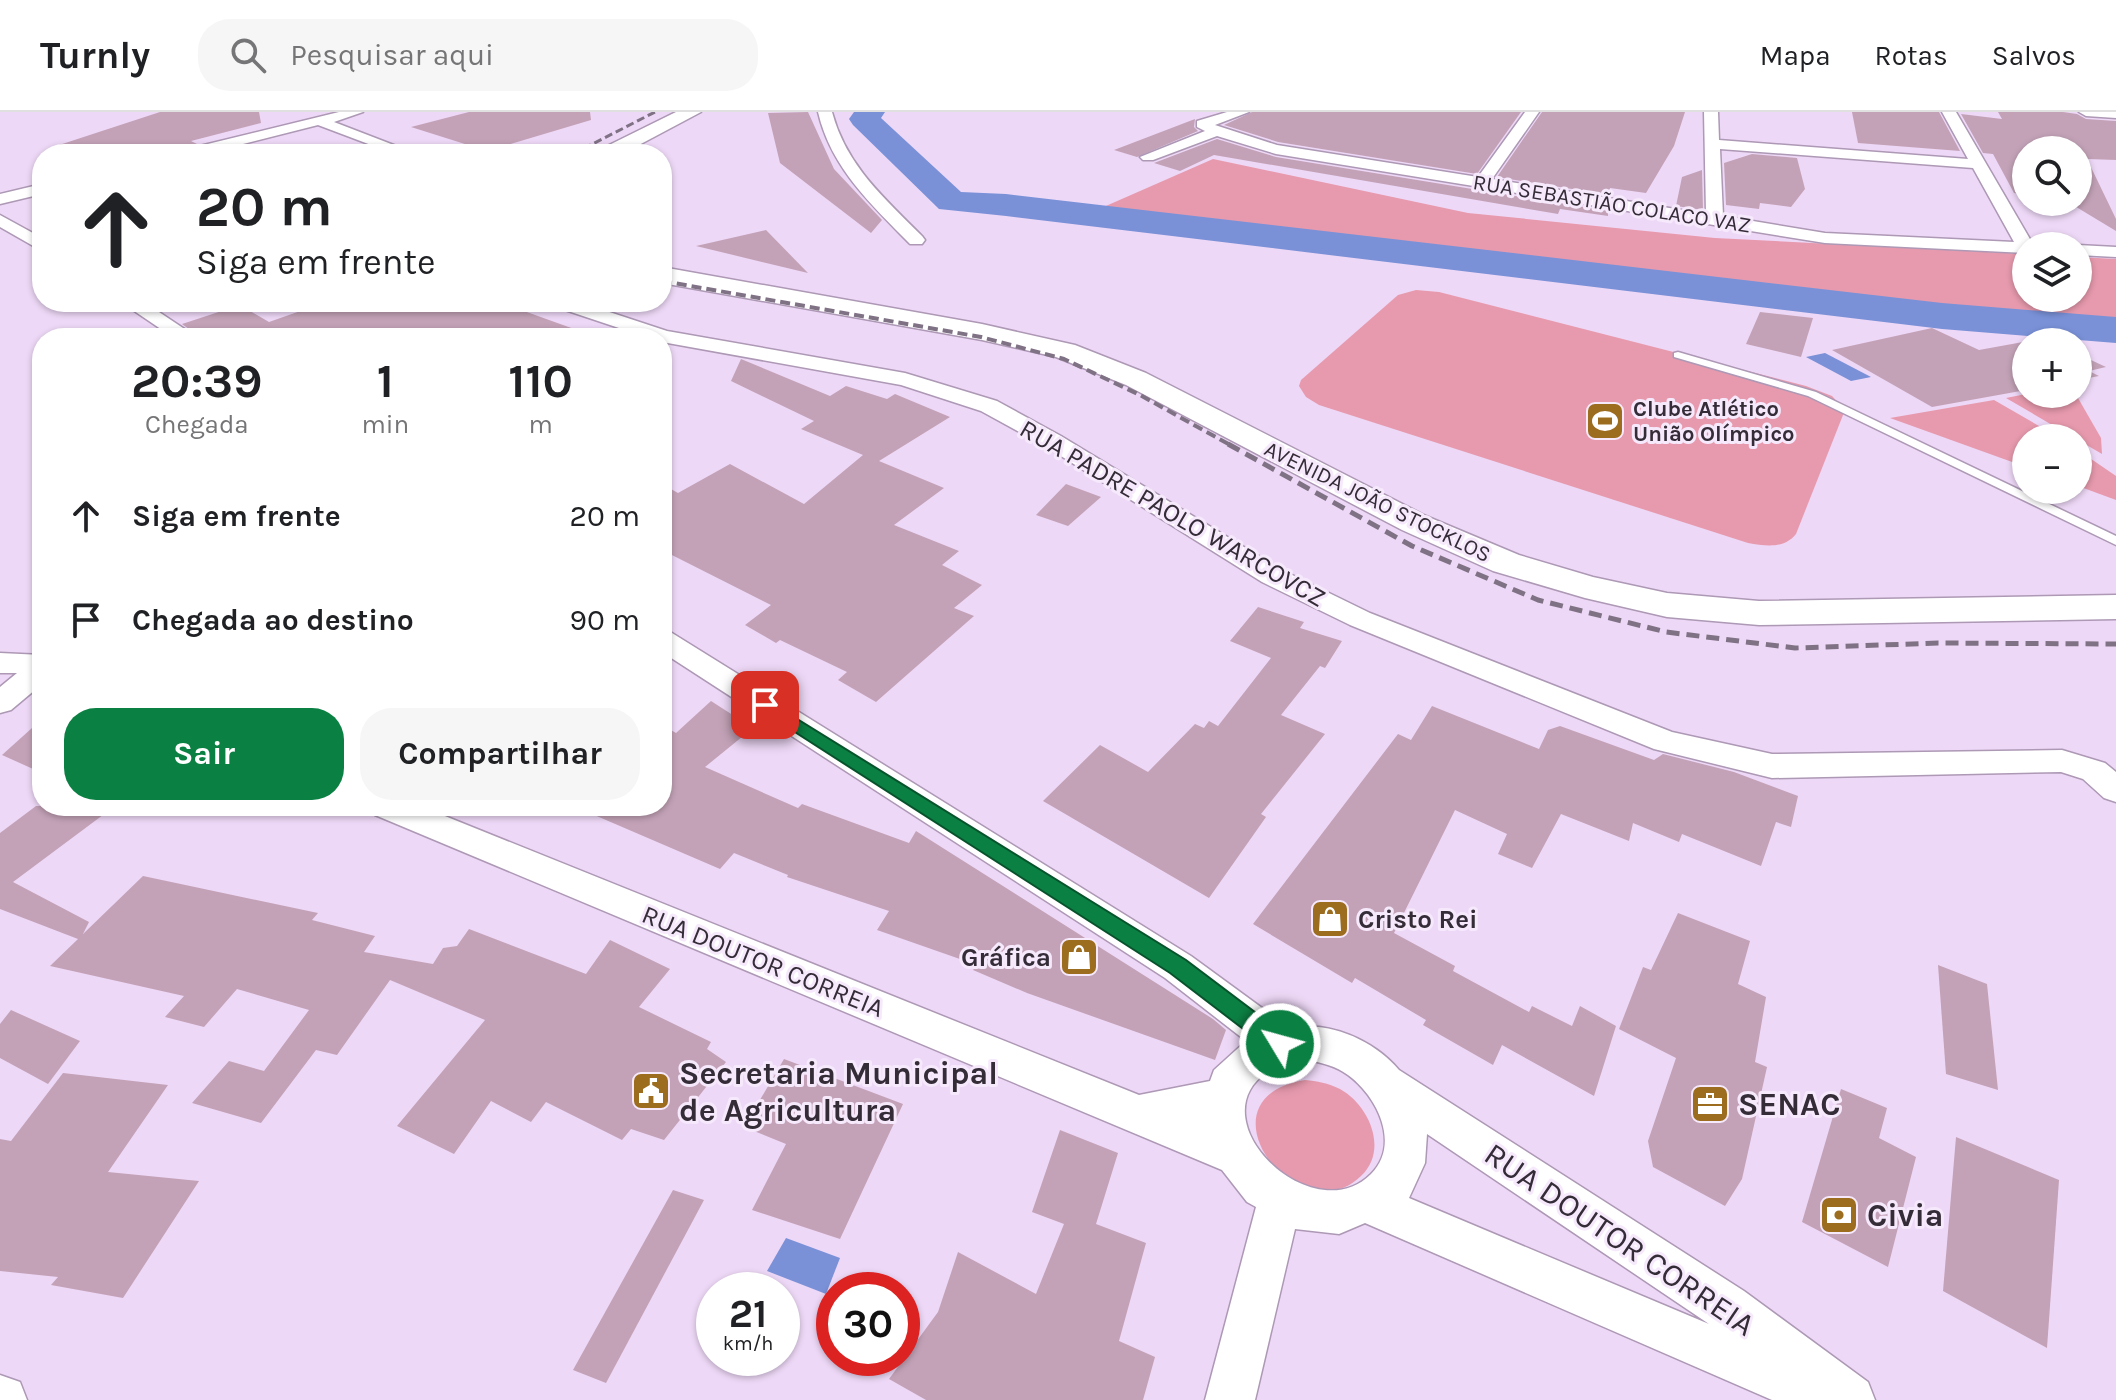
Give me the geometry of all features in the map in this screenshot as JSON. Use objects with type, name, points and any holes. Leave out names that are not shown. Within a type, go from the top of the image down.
[{"type":"main road","points":[[626,144],[691,112]]},
{"type":"main road","points":[[644,144],[713,112]]},
{"type":"main road","name":"AVENIDA JOÃO STOCKLOS","points":[[672,262],[1021,324],[1106,346],[1466,523],[1548,553],[1625,575],[1788,590],[2116,581]]},
{"type":"main road","name":"AVENIDA JOÃO STOCKLOS","points":[[672,277],[982,332],[1065,351],[1136,379],[1414,523],[1506,563],[1585,587],[1667,605],[1759,613],[2116,607]]},
{"type":"street","points":[[300,112],[382,144]]},
{"type":"street","points":[[225,144],[356,112]]},
{"type":"street","points":[[825,112],[827,128],[854,178],[916,240]]},
{"type":"street","points":[[1148,157],[1242,112]]},
{"type":"street","points":[[1483,181],[1532,112]]},
{"type":"street","points":[[1711,112],[1715,220]]},
{"type":"street","points":[[1949,112],[2017,232]]},
{"type":"street","points":[[2086,112],[2116,114]]},
{"type":"street","name":"RUA SEBASTIÃO COLACO VAZ","points":[[1210,128],[1276,149],[1825,238],[2012,247]]},
{"type":"street","points":[[1713,144],[1978,164]]},
{"type":"street","points":[[0,199],[32,191]]},
{"type":"street","points":[[0,220],[32,240]]},
{"type":"street","points":[[2092,251],[2116,252]]},
{"type":"street","points":[[147,312],[172,328]]},
{"type":"street","name":"RUA PADRE PAOLO WARCOVCZ","points":[[590,312],[639,328]]},
{"type":"street","name":"RUA PADRE PAOLO WARCOVCZ","points":[[672,338],[905,379],[989,406],[1053,441],[1272,576],[1360,619],[1665,741],[1772,766],[2062,761],[2094,771],[2116,790]]},
{"type":"street","points":[[672,645],[1178,967],[1266,1050]]},
{"type":"street","points":[[0,663],[32,666]]},
{"type":"street","points":[[0,703],[32,676]]},
{"type":"street","name":"RUA DOUTOR CORREIA","points":[[411,816],[1233,1154]]},
{"type":"street","points":[[1308,1042],[1337,1048],[1364,1063],[1386,1084],[1400,1109],[1407,1137],[1404,1163],[1391,1187],[1369,1203],[1342,1212],[1310,1210],[1280,1200],[1253,1180],[1233,1154],[1223,1125],[1224,1097],[1234,1073],[1266,1050],[1308,1042]]},
{"type":"street","name":"RUA DOUTOR CORREIA","points":[[1386,1084],[1727,1308],[1850,1400]]},
{"type":"street","points":[[1139,1115],[1224,1097]]},
{"type":"street","points":[[1230,1400],[1280,1200]]},
{"type":"street","name":"RUA DOUTOR CORREIA","points":[[1369,1203],[1830,1400]]},
{"type":"lane","points":[[1678,355],[1812,394],[2116,541]]},
{"type":"shaded area","points":[[1213,159],[1468,213],[1715,238],[2012,253],[2012,312],[2092,312],[2092,258],[2116,259],[2116,330],[1099,209]]},
{"type":"shaded area","name":"Clube Atlético União Olímpico","points":[[1416,290],[1439,292],[1806,386],[1832,396],[1845,410],[1796,534],[1780,544],[1748,543],[1319,405],[1306,397],[1299,386],[1301,380],[1398,295]]},
{"type":"shaded area","points":[[1994,400],[2036,424],[2012,424],[2012,462],[1890,418]]},
{"type":"shaded area","points":[[2023,408],[2084,408],[2101,438],[2102,454],[2092,448],[2092,424],[2051,424]]},
{"type":"shaded area","points":[[2092,460],[2116,476],[2116,500],[2092,491]]},
{"type":"shaded area","points":[[1305,1080],[1331,1085],[1350,1096],[1367,1117],[1372,1129],[1374,1154],[1369,1165],[1361,1176],[1336,1190],[1310,1189],[1286,1177],[1267,1158],[1257,1134],[1258,1111],[1273,1092]]},
{"type":"water","points":[[1825,353],[1871,377],[1851,381],[1806,357]]},
{"type":"water","points":[[786,1238],[840,1258],[835,1272],[816,1272],[816,1290],[800,1284],[800,1272],[767,1271]]},
{"type":"building","points":[[160,112],[259,112],[261,123],[191,141],[197,144],[62,144]]},
{"type":"building","points":[[469,112],[590,112],[591,120],[510,144],[465,144],[411,127]]},
{"type":"building","points":[[808,112],[834,169],[882,220],[871,233],[780,163],[768,113]]},
{"type":"building","points":[[1252,112],[1521,112],[1477,174],[1278,142],[1224,125]]},
{"type":"building","points":[[1542,112],[1685,112],[1674,146],[1646,193],[1610,188],[1609,195],[1497,177]]},
{"type":"building","points":[[1852,112],[1939,112],[1960,151],[1858,143]]},
{"type":"building","points":[[1998,112],[2063,112],[2086,119],[2116,121],[2116,160],[2092,159],[2092,136],[2012,136],[2012,189],[1993,154],[1983,153],[1961,114],[2002,119]]},
{"type":"building","points":[[1195,119],[1194,127],[1198,131],[1137,157],[1114,150]]},
{"type":"building","points":[[1217,139],[1276,157],[1608,211],[1608,216],[1560,209],[1558,214],[1214,155],[1180,171],[1154,163]]},
{"type":"building","points":[[1752,154],[1797,158],[1805,189],[1791,207],[1760,203],[1759,209],[1726,205],[1724,163]]},
{"type":"building","points":[[2092,169],[2116,219],[2116,231],[2091,216]]},
{"type":"building","points":[[1702,170],[1703,210],[1676,206],[1682,177]]},
{"type":"building","points":[[766,230],[808,273],[696,246]]},
{"type":"building","points":[[219,312],[252,312],[269,322],[298,312],[527,312],[571,328],[187,328],[182,324]]},
{"type":"building","points":[[1760,312],[1813,318],[1801,357],[1746,344]]},
{"type":"building","points":[[1932,328],[1979,350],[2012,344],[2012,393],[1932,407],[1832,350]]},
{"type":"building","points":[[741,359],[830,396],[846,386],[887,399],[895,394],[950,417],[879,461],[944,488],[894,525],[959,551],[942,565],[982,585],[954,608],[974,616],[876,702],[838,680],[847,672],[780,640],[776,643],[745,625],[771,605],[672,555],[672,490],[678,493],[730,464],[804,504],[863,455],[801,429],[814,421],[731,381]]},
{"type":"building","points":[[2092,360],[2106,367],[2092,370]]},
{"type":"building","points":[[1066,484],[1101,497],[1068,526],[1036,515]]},
{"type":"building","points":[[1258,607],[1304,622],[1300,628],[1342,641],[1325,668],[1320,666],[1281,715],[1325,734],[1261,814],[1266,817],[1209,898],[1043,801],[1100,745],[1148,772],[1195,724],[1204,728],[1209,721],[1218,726],[1271,658],[1230,641]]},
{"type":"building","points":[[711,701],[753,728],[705,767],[798,808],[802,804],[909,843],[916,831],[1213,1019],[1226,1030],[1215,1060],[1027,993],[973,970],[977,965],[877,930],[889,911],[787,877],[734,853],[720,869],[597,816],[672,816],[672,731],[676,733]]},
{"type":"building","points":[[1432,706],[1539,749],[1548,730],[1560,726],[1654,760],[1663,754],[1734,772],[1798,796],[1791,827],[1776,822],[1761,866],[1682,834],[1679,842],[1633,823],[1629,841],[1561,814],[1532,868],[1498,854],[1507,834],[1455,810],[1394,933],[1455,966],[1453,971],[1529,1012],[1532,1006],[1572,1026],[1580,1006],[1616,1026],[1594,1096],[1502,1045],[1493,1065],[1423,1025],[1426,1020],[1355,978],[1352,983],[1253,924],[1398,734],[1411,740]]},
{"type":"building","points":[[32,728],[32,768],[2,755]]},
{"type":"building","points":[[32,809],[32,816],[102,816],[13,882],[89,922],[83,934],[143,876],[318,913],[312,920],[375,936],[364,952],[433,964],[443,948],[457,946],[469,929],[586,974],[610,940],[670,969],[639,1007],[711,1042],[707,1049],[726,1062],[664,1140],[631,1129],[622,1140],[546,1102],[531,1122],[491,1101],[454,1154],[397,1126],[485,1020],[390,980],[337,1055],[316,1050],[261,1123],[192,1103],[229,1061],[264,1071],[309,1010],[237,989],[204,1027],[165,1017],[184,996],[50,966],[78,939],[0,909],[0,833]]},
{"type":"building","points":[[1678,913],[1750,941],[1738,984],[1766,997],[1755,1062],[1767,1067],[1742,1179],[1725,1206],[1653,1167],[1648,1141],[1676,1058],[1619,1029],[1643,967],[1651,970]]},
{"type":"building","points":[[1938,965],[1987,984],[1998,1090],[1946,1074]]},
{"type":"building","points":[[11,1010],[80,1041],[48,1084],[0,1058],[0,1024]]},
{"type":"building","points":[[784,1059],[903,1104],[840,1239],[752,1210],[786,1144],[744,1127]]},
{"type":"building","points":[[63,1073],[168,1085],[108,1172],[199,1181],[123,1298],[51,1285],[58,1277],[0,1271],[0,1139],[11,1141]]},
{"type":"building","points":[[1841,1089],[1887,1108],[1879,1138],[1916,1157],[1888,1267],[1802,1222]]},
{"type":"building","points":[[1060,1130],[1118,1153],[1096,1224],[1146,1243],[1119,1341],[1155,1357],[1143,1400],[926,1400],[889,1379],[891,1376],[920,1376],[920,1337],[938,1312],[958,1252],[1036,1294],[1064,1224],[1032,1212]]},
{"type":"building","points":[[1956,1137],[2059,1180],[2047,1348],[1943,1291]]},
{"type":"building","points":[[673,1190],[704,1200],[606,1383],[573,1370]]},
{"type":"waterway","points":[[870,112],[864,119],[951,202],[1006,205],[1942,316],[2116,330]]},
{"type":"railway","points":[[593,144],[655,112]]},
{"type":"railway","points":[[672,283],[981,337],[1064,359],[1140,395],[1232,446]]},
{"type":"railway","points":[[1228,444],[1412,546],[1538,600],[1666,632],[1795,648],[1938,643],[2116,644]]},
{"type":"place","name":"Clube Atlético União Olímpico","points":[[1605,421]]},
{"type":"place","name":"Cristo Rei","points":[[1330,919]]},
{"type":"place","name":"Gráfica","points":[[1079,957]]},
{"type":"place","name":"Secretaria Municipal de Agricultura","points":[[651,1091]]},
{"type":"place","name":"SENAC","points":[[1710,1104]]},
{"type":"place","name":"Civia","points":[[1839,1215]]},
{"type":"route","points":[[765,705],[1178,967],[1280,1044]]}]
